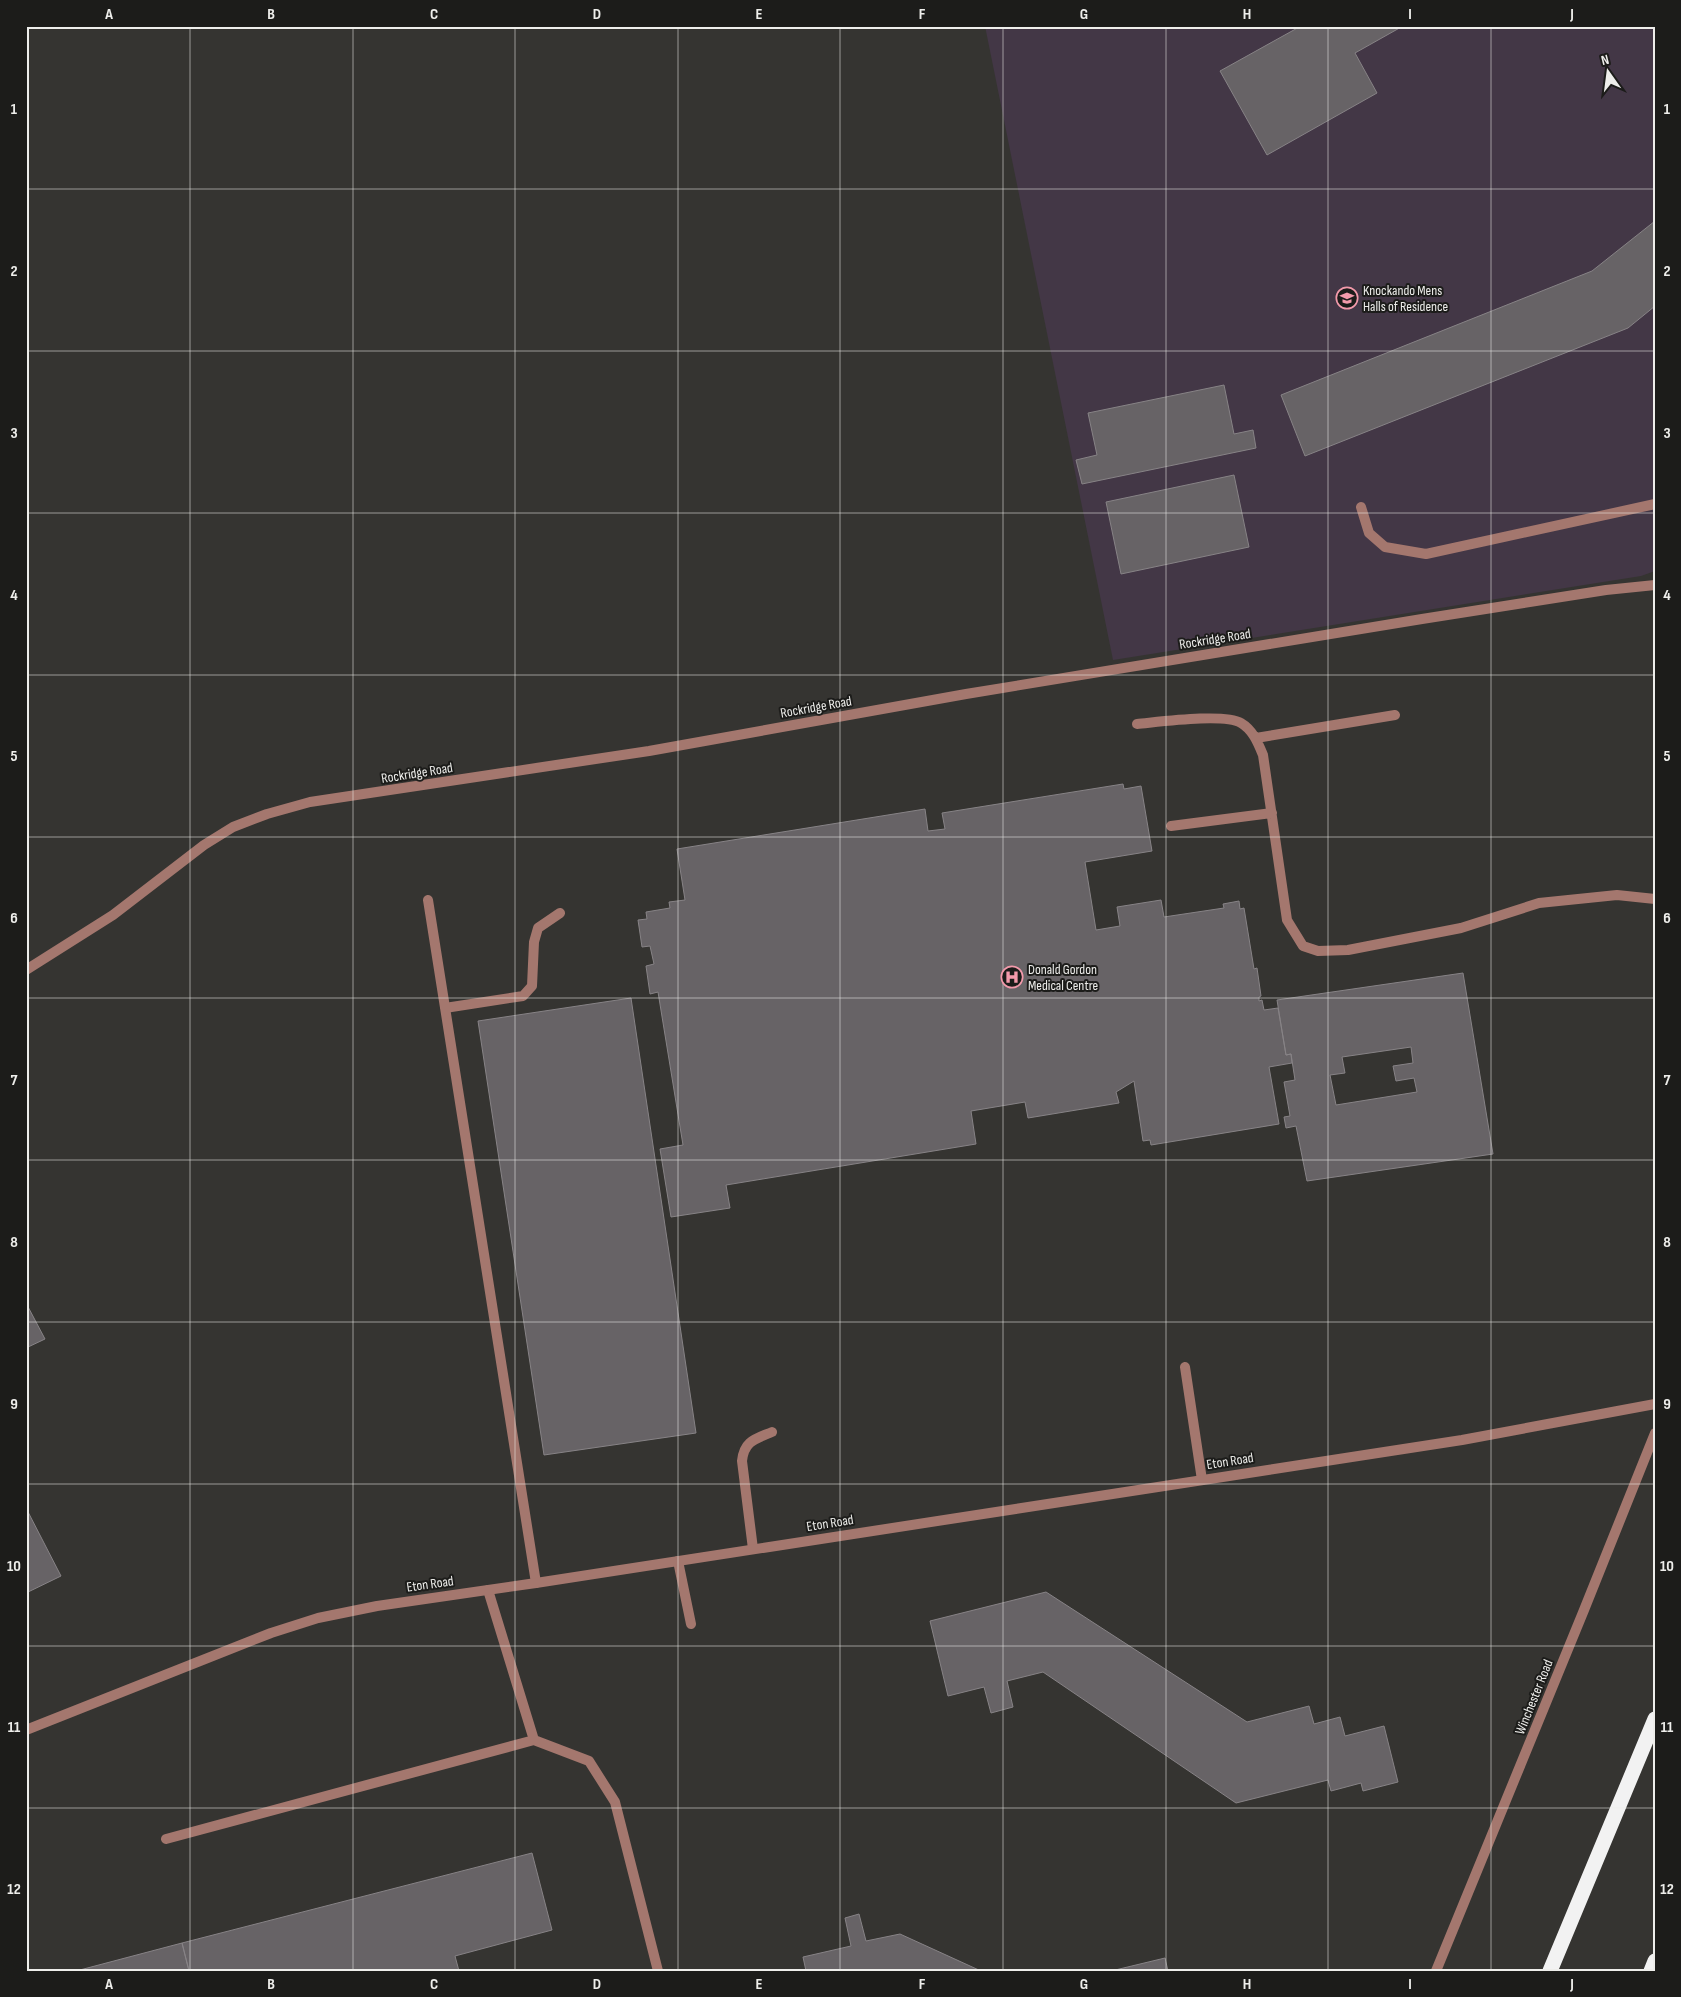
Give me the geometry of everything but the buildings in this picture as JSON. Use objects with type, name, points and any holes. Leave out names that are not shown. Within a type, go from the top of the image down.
[{"type":"highway","points":[[1550,1971],[1655,1719]]},
{"type":"highway","points":[[1650,1971],[1655,1961]]},
{"type":"street","points":[[1361,507],[1369,533],[1385,547],[1426,554],[1655,504]]},
{"type":"street","name":"Rockridge Road","points":[[26,970],[113,915],[204,845],[233,827],[267,814],[310,802],[649,751],[966,694],[1441,616],[1606,590],[1655,586]]},
{"type":"street","points":[[1256,738],[1395,715]]},
{"type":"street","points":[[1137,724],[1219,719],[1241,723],[1256,738],[1263,755],[1287,920],[1303,946],[1318,951],[1348,950],[1460,928],[1539,903],[1617,895],[1655,899]]},
{"type":"street","points":[[1171,826],[1272,813]]},
{"type":"street","points":[[428,900],[536,1583]]},
{"type":"street","points":[[445,1008],[523,996],[532,986],[534,942],[538,928],[560,914]]},
{"type":"street","points":[[1185,1367],[1202,1480]]},
{"type":"street","name":"Eton Road","points":[[26,1730],[271,1633],[318,1618],[377,1606],[1462,1440],[1655,1404]]},
{"type":"street","points":[[753,1549],[742,1461],[743,1450],[753,1440],[772,1432]]},
{"type":"street","name":"Winchester Road","points":[[1436,1971],[1655,1432]]},
{"type":"street","points":[[678,1561],[692,1624]]},
{"type":"street","points":[[488,1590],[534,1740]]},
{"type":"street","points":[[166,1839],[534,1740],[589,1761],[616,1802],[658,1971]]},
{"type":"shaded area","name":"Knockando Mens Halls of Residence","points":[[985,26],[1655,26],[1655,571],[1641,576],[1113,660]]},
{"type":"place","name":"Knockando Mens Halls of Residence","points":[[1347,298]]},
{"type":"place","name":"Donald Gordon Medical Centre","points":[[1012,977]]}]
